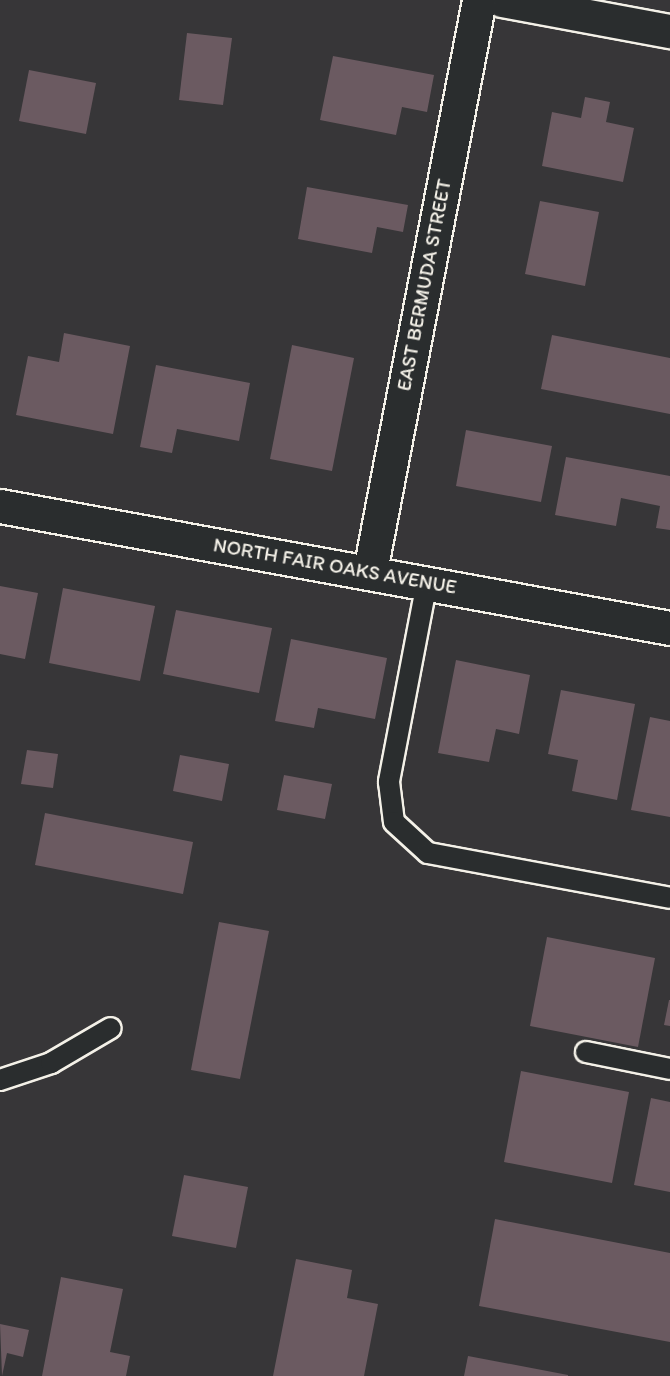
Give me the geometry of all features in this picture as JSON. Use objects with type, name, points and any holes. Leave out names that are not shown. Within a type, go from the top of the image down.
[{"type":"street","name":"EAST BERMUDA STREET","points":[[370,571],[479,0]]},
{"type":"street","points":[[502,0],[670,30]]},
{"type":"street","name":"NORTH FAIR OAKS AVENUE","points":[[0,506],[370,571],[670,628]]},
{"type":"lane","points":[[427,582],[389,782],[394,822],[428,853],[670,898]]},
{"type":"lane","points":[[0,1080],[51,1063],[111,1028]]},
{"type":"lane","points":[[586,1052],[670,1069]]},
{"type":"building","points":[[187,33],[232,38],[223,105],[179,100]]},
{"type":"building","points":[[333,56],[434,75],[427,112],[402,107],[396,135],[320,120]]},
{"type":"building","points":[[29,70],[96,83],[86,134],[19,121]]},
{"type":"building","points":[[585,97],[610,102],[606,122],[634,128],[623,182],[542,166],[552,112],[581,118]]},
{"type":"building","points":[[307,187],[408,205],[403,232],[377,227],[372,253],[298,239]]},
{"type":"building","points":[[540,201],[599,212],[585,286],[525,274]]},
{"type":"building","points":[[64,333],[130,346],[113,434],[16,415],[28,356],[59,362]]},
{"type":"building","points":[[552,335],[670,358],[670,414],[541,389]]},
{"type":"building","points":[[292,345],[354,358],[332,471],[270,459]]},
{"type":"building","points":[[156,365],[250,383],[239,441],[177,429],[172,453],[140,447]]},
{"type":"building","points":[[466,430],[552,446],[541,502],[456,486]]},
{"type":"building","points":[[566,457],[670,476],[670,530],[656,528],[660,506],[621,498],[616,526],[555,515]]},
{"type":"building","points":[[0,586],[38,593],[25,659],[0,654]]},
{"type":"building","points":[[63,588],[155,606],[140,681],[49,663]]},
{"type":"building","points":[[176,610],[272,628],[259,693],[163,674]]},
{"type":"building","points":[[291,639],[387,658],[375,719],[318,708],[314,728],[275,721]]},
{"type":"building","points":[[456,660],[530,675],[519,734],[496,729],[489,762],[438,753]]},
{"type":"building","points":[[561,690],[635,704],[617,800],[572,791],[578,760],[548,754]]},
{"type":"building","points":[[650,717],[670,721],[670,817],[631,810]]},
{"type":"building","points":[[27,750],[58,754],[53,788],[21,784]]},
{"type":"building","points":[[180,755],[229,764],[222,801],[173,791]]},
{"type":"building","points":[[284,775],[332,784],[325,819],[277,810]]},
{"type":"building","points":[[45,813],[193,842],[183,894],[35,865]]},
{"type":"building","points":[[219,922],[269,931],[240,1079],[191,1070]]},
{"type":"building","points":[[547,937],[655,958],[638,1047],[530,1026]]},
{"type":"building","points":[[670,1000],[670,1026],[664,1025]]},
{"type":"building","points":[[521,1071],[629,1092],[612,1183],[504,1162]]},
{"type":"building","points":[[651,1098],[670,1102],[670,1192],[634,1185]]},
{"type":"building","points":[[184,1175],[248,1187],[236,1248],[172,1236]]},
{"type":"building","points":[[495,1219],[670,1253],[670,1342],[479,1306]]},
{"type":"building","points":[[296,1259],[352,1270],[347,1298],[378,1304],[364,1376],[273,1376]]},
{"type":"building","points":[[61,1277],[123,1289],[110,1352],[130,1356],[126,1376],[42,1376]]},
{"type":"building","points":[[0,1324],[29,1330],[23,1357],[7,1353],[2,1376]]},
{"type":"building","points":[[468,1356],[568,1375],[568,1376],[464,1376]]}]
